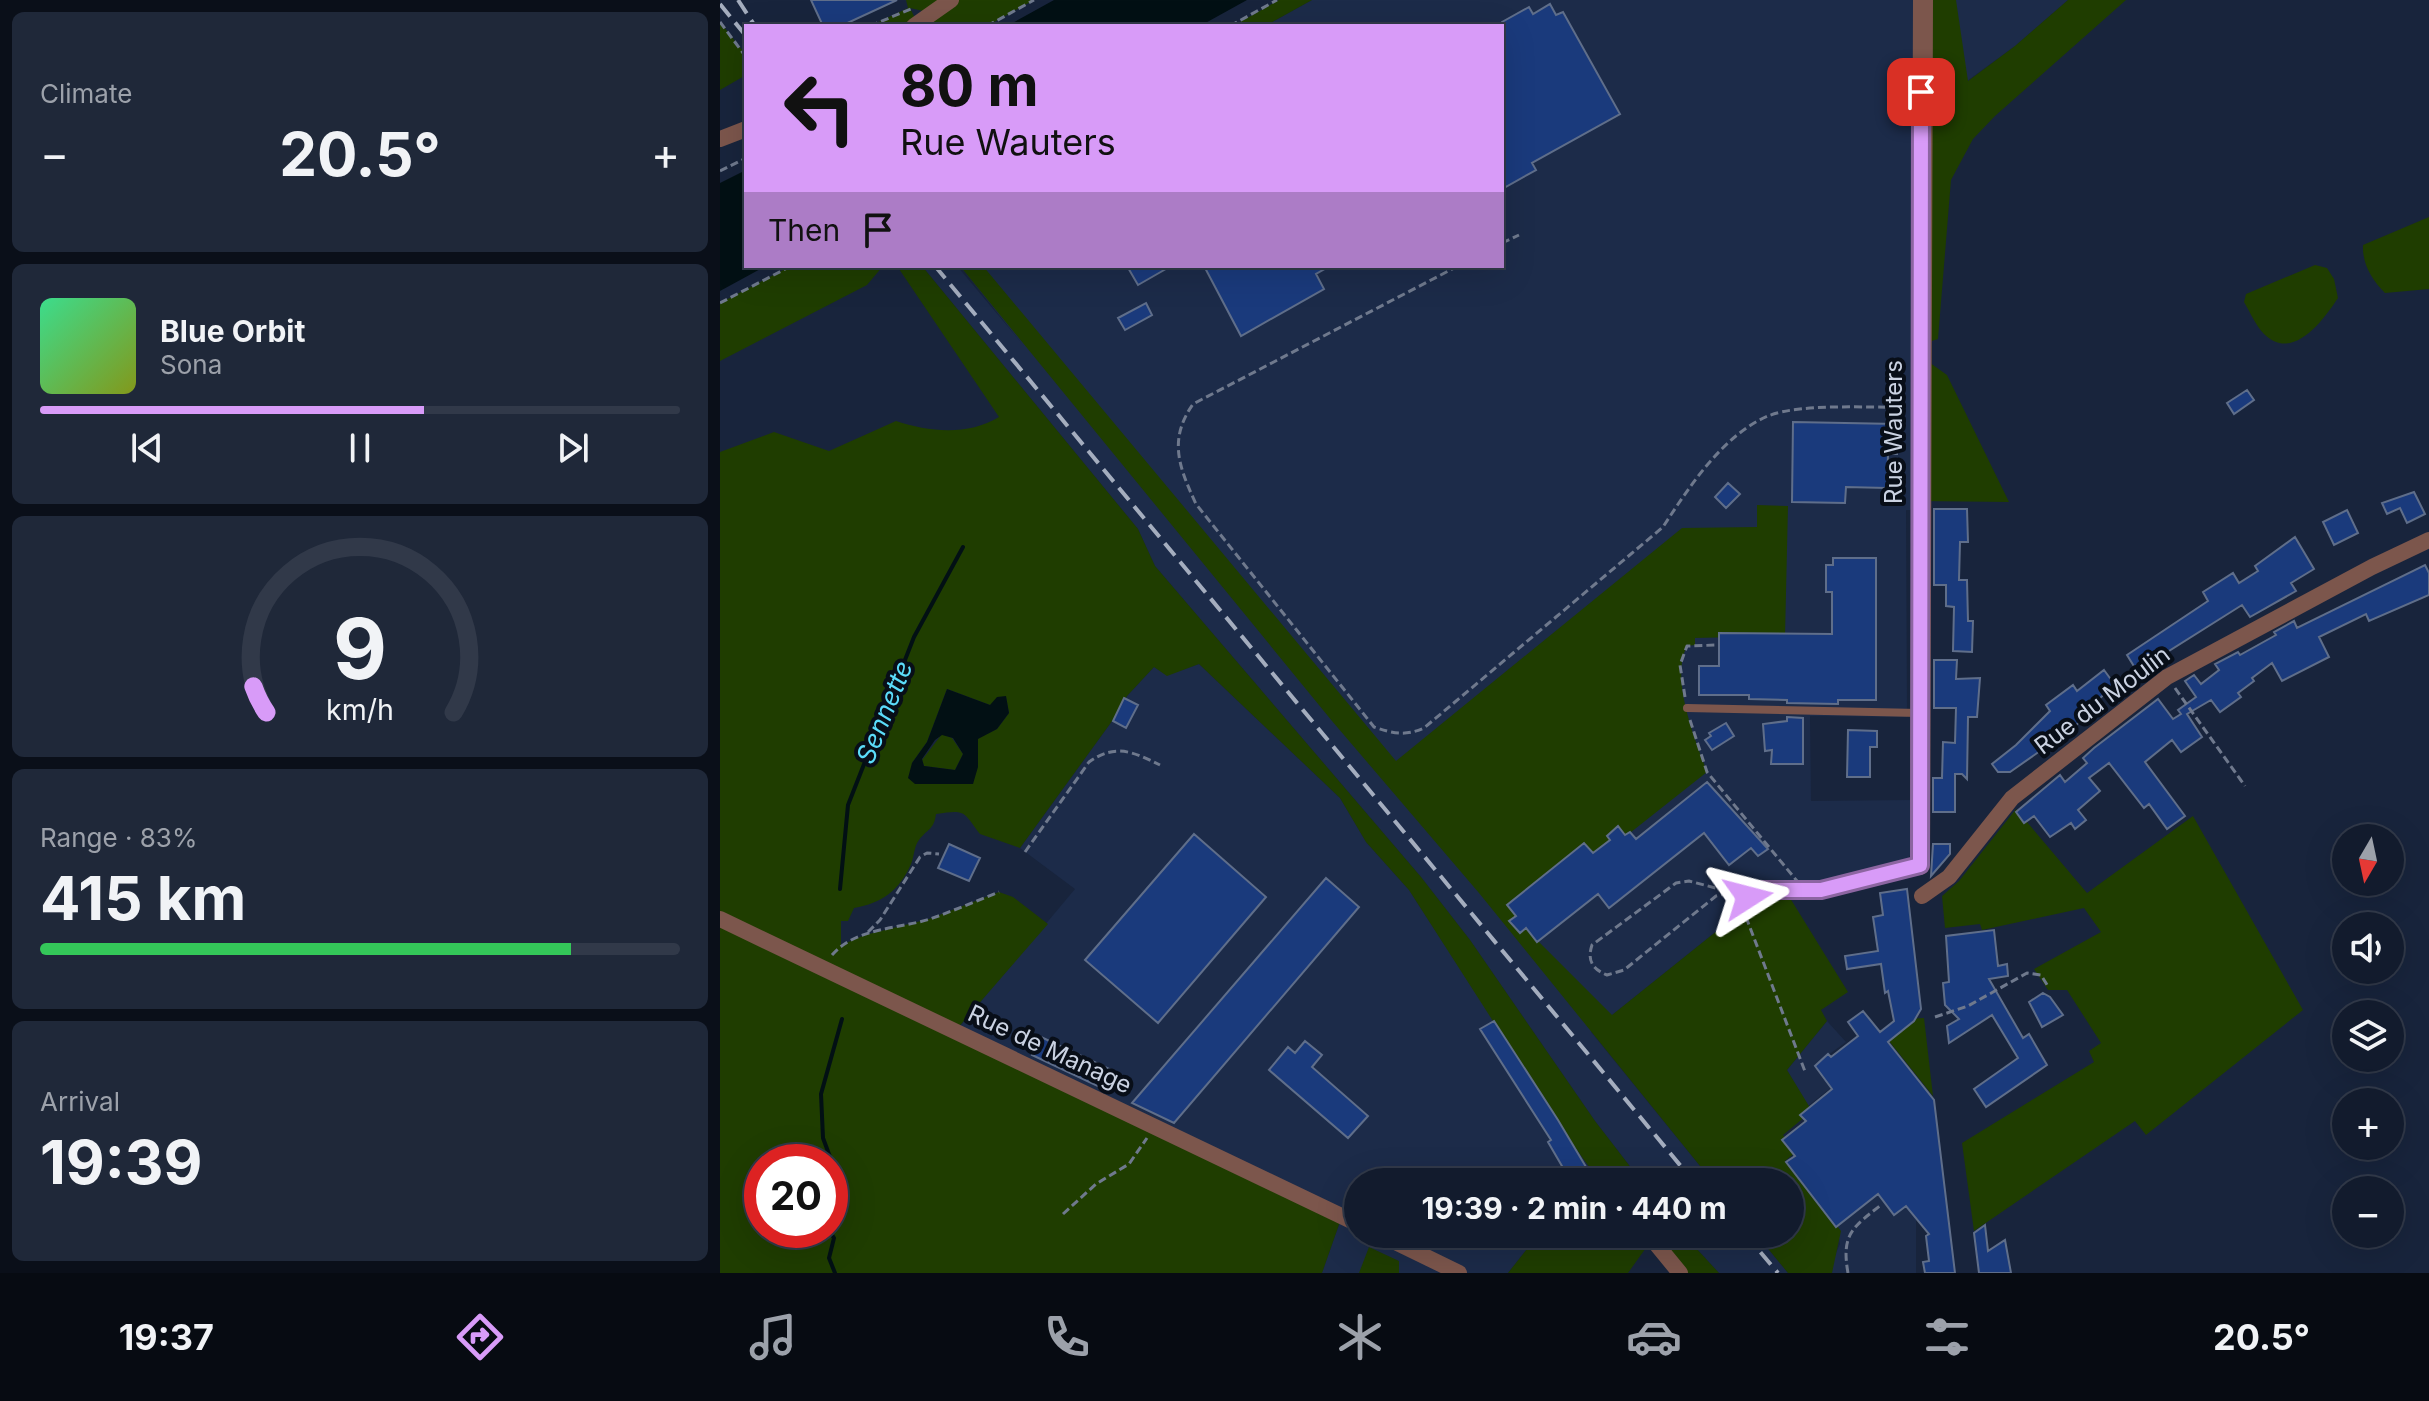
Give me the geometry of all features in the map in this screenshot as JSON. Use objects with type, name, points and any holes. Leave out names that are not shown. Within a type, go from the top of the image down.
[{"type":"street","points":[[917,24],[951,0]]},
{"type":"street","name":"Rue Wauters","points":[[1920,865],[1919,407],[1923,0]]},
{"type":"street","points":[[720,139],[744,130]]},
{"type":"street","name":"Rue du Moulin","points":[[1922,896],[1949,877],[2012,798],[2167,677],[2372,567],[2429,540]]},
{"type":"street","name":"Rue de Manage","points":[[720,919],[1344,1217]]},
{"type":"street","points":[[1408,1248],[1459,1273]]},
{"type":"street","points":[[1659,1248],[1680,1273]]},
{"type":"lane","points":[[1687,708],[1920,713]]},
{"type":"lane","points":[[1745,908],[1748,897],[1761,890],[1836,887],[1920,865]]},
{"type":"path","points":[[991,24],[1034,0]]},
{"type":"path","points":[[1234,24],[1277,0]]},
{"type":"path","points":[[874,24],[908,8],[932,13]]},
{"type":"path","points":[[720,22],[744,54]]},
{"type":"path","points":[[720,171],[744,159]]},
{"type":"path","points":[[1504,242],[1519,235]]},
{"type":"path","points":[[720,303],[787,268]]},
{"type":"path","points":[[1454,268],[1193,404],[1181,422],[1178,438],[1180,471],[1196,504],[1374,727],[1387,731],[1407,736],[1424,728],[1496,668],[1663,527],[1684,494],[1716,456],[1748,428],[1769,416],[1792,411],[1919,407]]},
{"type":"path","points":[[1718,645],[1687,646],[1680,665],[1687,708],[1707,772],[1804,890]]},
{"type":"path","points":[[2167,677],[2245,786]]},
{"type":"path","points":[[1025,852],[1089,762],[1099,755],[1123,749],[1160,765]]},
{"type":"path","points":[[865,935],[880,920],[920,857],[927,853],[939,854]]},
{"type":"path","points":[[1727,891],[1716,896],[1624,970],[1607,975],[1592,965],[1588,957],[1592,945],[1676,883],[1689,881],[1727,891],[1761,890]]},
{"type":"path","points":[[821,967],[837,949],[865,935],[929,919],[999,892]]},
{"type":"path","points":[[1745,908],[1748,925],[1806,1074]]},
{"type":"path","points":[[1935,1017],[1958,1011],[2027,973],[2044,977],[2049,988]]},
{"type":"path","points":[[1063,1214],[1096,1184],[1129,1164],[1156,1125]]},
{"type":"path","points":[[1848,1273],[1846,1250],[1850,1229],[1881,1205]]},
{"type":"shaded area","points":[[1054,0],[1247,0],[1204,24],[1011,24]]},
{"type":"shaded area","points":[[1312,0],[1923,0],[1919,510],[1906,510],[1907,717],[1810,716],[1811,801],[1911,800],[1910,855],[1908,859],[1888,868],[1818,886],[1790,898],[1754,904],[1746,917],[1738,914],[1591,1032],[1702,1168],[1631,1168],[1595,1121],[1470,940],[1421,877],[1155,566],[1138,529],[924,268],[959,268],[1024,346],[962,268],[1504,268],[1504,24],[1269,24]]},
{"type":"shaded area","points":[[1938,0],[2068,0],[2015,46],[1967,81]]},
{"type":"shaded area","points":[[744,171],[744,268],[762,268],[720,291],[720,183]]},
{"type":"shaded area","points":[[1199,664],[1340,798],[1366,842],[1409,890],[1590,1168],[1344,1168],[1344,1248],[1528,1248],[1508,1273],[1322,1273],[1342,1216],[956,1031],[1075,889],[1020,848],[1127,696],[1154,667],[1167,675]]},
{"type":"shaded area","points":[[947,689],[990,705],[997,697],[1006,696],[1009,713],[997,729],[978,739],[978,767],[973,784],[915,784],[908,778],[912,763],[927,742]],"holes":[[[942,735],[953,738],[963,754],[955,770],[924,766],[922,759],[935,740]]]},
{"type":"shaded area","points":[[1827,1021],[1846,1042],[1817,1063],[1832,1087],[1808,1106],[1787,1070]]},
{"type":"shaded area","points":[[1879,1190],[1907,1202],[1916,1215],[1916,1273],[1832,1273],[1833,1260],[1840,1244],[1836,1223]]},
{"type":"shaded area","points":[[1696,1248],[1767,1248],[1788,1273],[1719,1273]]},
{"type":"green space","points":[[906,0],[1034,0],[991,24],[917,24],[932,13],[910,8],[915,18],[912,24],[874,24],[908,8]]},
{"type":"green space","points":[[1279,0],[1312,0],[1269,24],[1237,24]]},
{"type":"green space","points":[[1923,0],[1956,0],[1968,81],[2068,0],[2126,0],[1973,139],[1951,180],[1938,339],[1920,345]]},
{"type":"green space","points":[[720,22],[744,52],[744,76],[720,90]]},
{"type":"green space","points":[[2429,217],[2429,289],[2385,293],[2369,271],[2363,245]]},
{"type":"green space","points":[[2315,265],[2327,268],[2334,279],[2338,298],[2307,335],[2286,344],[2275,342],[2256,323],[2244,302],[2246,294]]},
{"type":"green space","points":[[787,268],[881,268],[867,285],[720,361],[720,303]]},
{"type":"green space","points":[[898,268],[924,268],[1138,529],[1155,566],[1421,877],[1470,940],[1595,1121],[1631,1168],[1590,1168],[1409,890],[1366,842],[1340,798],[1199,664],[1167,676],[1154,667],[1127,696],[1020,848],[980,834],[959,812],[936,814],[932,826],[917,842],[911,864],[901,882],[881,899],[854,908],[848,921],[841,921],[841,945],[865,935],[929,919],[999,892],[1013,897],[1048,924],[956,1030],[1342,1216],[1322,1273],[720,1273],[720,452],[774,432],[829,451],[896,421],[935,430],[974,427],[999,417]],"holes":[[[947,689],[990,705],[1006,697],[1009,713],[997,729],[978,738],[973,784],[916,784],[912,763],[927,742]]]},
{"type":"green space","points":[[962,268],[985,268],[1396,761],[1682,528],[1757,527],[1757,505],[1788,506],[1785,636],[1695,638],[1695,645],[1687,646],[1682,660],[1686,709],[1707,772],[1597,859],[1509,906],[1539,942],[1612,1015],[1738,914],[1745,916],[1745,908],[1790,898],[1848,992],[1821,1010],[1827,1021],[1787,1070],[1812,1111],[1783,1135],[1796,1152],[1785,1161],[1791,1168],[1702,1168],[1479,893],[1332,721]]},
{"type":"green space","points":[[1919,355],[1947,375],[2009,502],[1918,501]]},
{"type":"green space","points":[[942,734],[952,738],[963,754],[955,770],[924,766],[922,760]]},
{"type":"green space","points":[[2016,809],[2087,893],[2193,816],[2303,1010],[2146,1135],[2135,1121],[1974,1231],[1962,1143],[2094,1062],[2089,1051],[2101,1043],[2067,990],[2048,990],[2034,969],[2101,932],[2084,908],[1982,930],[1980,924],[1945,928],[1942,896],[1959,881]]},
{"type":"green space","points":[[1924,1018],[1933,1096],[1889,1041],[1906,1019]]},
{"type":"green space","points":[[1804,1185],[1841,1231],[1832,1273],[1788,1273],[1767,1248],[1804,1248]]},
{"type":"green space","points":[[1369,1248],[1399,1261],[1399,1273],[1359,1273]]},
{"type":"green space","points":[[1528,1248],[1646,1248],[1628,1273],[1508,1273]]},
{"type":"green space","points":[[1651,1248],[1696,1248],[1719,1273],[1680,1273]]},
{"type":"building","points":[[811,0],[897,0],[845,24],[822,24]]},
{"type":"building","points":[[1550,4],[1556,15],[1563,12],[1620,114],[1532,163],[1536,170],[1504,188],[1502,22],[1529,7],[1533,14]]},
{"type":"building","points":[[1128,268],[1168,268],[1138,285]]},
{"type":"building","points":[[1205,268],[1326,268],[1316,274],[1324,289],[1241,336]]},
{"type":"building","points":[[1146,303],[1152,315],[1125,330],[1118,318]]},
{"type":"building","points":[[2247,390],[2254,400],[2234,414],[2227,403]]},
{"type":"building","points":[[1793,422],[1897,424],[1897,454],[1888,454],[1887,488],[1846,487],[1845,503],[1792,502]]},
{"type":"building","points":[[1728,483],[1740,494],[1726,508],[1715,497]]},
{"type":"building","points":[[2414,492],[2425,514],[2407,523],[2400,508],[2387,514],[2382,503]]},
{"type":"building","points":[[1934,509],[1967,509],[1968,542],[1960,542],[1959,580],[1967,580],[1968,621],[1973,621],[1972,652],[1953,651],[1954,607],[1946,606],[1946,585],[1934,585]]},
{"type":"building","points":[[2347,510],[2358,533],[2334,545],[2323,522]]},
{"type":"building","points":[[2295,537],[2314,569],[2291,583],[2296,591],[2250,617],[2242,605],[2137,671],[2127,655],[2208,601],[2203,592],[2233,573],[2239,583],[2258,571],[2255,566]]},
{"type":"building","points":[[1833,558],[1876,558],[1876,700],[1838,700],[1838,704],[1787,703],[1787,700],[1749,699],[1749,695],[1699,695],[1699,666],[1719,666],[1719,633],[1832,634],[1832,592],[1826,592],[1826,565],[1833,565]]},
{"type":"building","points":[[2425,565],[2429,573],[2429,595],[2369,621],[2366,614],[2319,637],[2329,657],[2282,681],[2272,663],[2238,693],[2241,697],[2220,712],[2211,700],[2187,714],[2202,737],[2181,752],[2172,740],[2145,762],[2185,816],[2167,829],[2149,804],[2144,808],[2109,763],[2089,778],[2100,791],[2078,810],[2086,820],[2075,829],[2071,823],[2050,837],[2034,816],[2024,823],[2016,812],[2060,775],[2065,782],[2087,763],[2083,758],[2094,748],[2158,699],[2173,719],[2181,714],[2178,710],[2196,697],[2185,681],[2194,675],[2201,684],[2219,670],[2215,664],[2238,652],[2240,655],[2294,621],[2297,628]]},
{"type":"building","points":[[1934,660],[1957,660],[1956,679],[1980,678],[1977,717],[1968,717],[1967,779],[1962,774],[1955,774],[1955,812],[1933,812],[1933,778],[1942,778],[1943,742],[1955,743],[1956,708],[1934,708]]},
{"type":"building","points":[[2104,670],[2115,685],[2085,711],[2088,714],[2010,772],[1998,772],[1992,764],[2050,711],[2046,705],[2073,685],[2077,691]]},
{"type":"building","points":[[1124,698],[1138,705],[1126,728],[1113,721]]},
{"type":"building","points":[[1787,717],[1803,718],[1803,764],[1771,764],[1772,750],[1765,751],[1763,724],[1787,721]]},
{"type":"building","points":[[1726,723],[1734,736],[1712,750],[1705,740],[1711,736],[1709,733]]},
{"type":"building","points":[[1848,730],[1877,731],[1877,747],[1870,747],[1870,777],[1847,777]]},
{"type":"building","points":[[1707,782],[1768,849],[1758,856],[1751,848],[1729,865],[1704,833],[1609,908],[1598,894],[1537,942],[1526,928],[1520,933],[1509,921],[1516,916],[1507,905],[1584,843],[1593,853],[1610,840],[1607,836],[1618,826],[1625,835],[1630,832],[1636,839]]},
{"type":"building","points":[[1194,834],[1266,897],[1158,1023],[1085,960]]},
{"type":"building","points":[[949,844],[980,858],[969,881],[938,868]]},
{"type":"building","points":[[1933,844],[1950,844],[1950,854],[1931,876]]},
{"type":"building","points":[[1326,878],[1359,907],[1174,1123],[1132,1103]]},
{"type":"building","points":[[1907,889],[1921,1009],[1914,1021],[1888,1042],[1934,1100],[1955,1273],[1925,1273],[1923,1262],[1929,1261],[1926,1236],[1929,1234],[1906,1206],[1894,1215],[1878,1194],[1836,1227],[1804,1185],[1804,1168],[1791,1168],[1786,1162],[1795,1156],[1782,1140],[1806,1121],[1800,1115],[1832,1089],[1815,1066],[1828,1054],[1831,1057],[1858,1036],[1848,1022],[1863,1011],[1880,1032],[1894,1021],[1888,991],[1885,993],[1881,964],[1847,969],[1845,956],[1878,951],[1873,917],[1883,915],[1880,893]]},
{"type":"building","points":[[1994,930],[1998,966],[2007,964],[2008,976],[1989,979],[2023,1038],[2029,1034],[2047,1065],[1986,1107],[1974,1089],[2018,1058],[1992,1015],[1949,1043],[1947,1026],[1959,1019],[1945,1005],[1943,983],[1949,982],[1946,936]]},
{"type":"building","points":[[2043,993],[2050,997],[2063,1015],[2042,1027],[2029,1002]]},
{"type":"building","points":[[1494,1021],[1587,1168],[1563,1168],[1548,1142],[1551,1140],[1480,1029]]},
{"type":"building","points":[[1041,1037],[1116,1072],[1102,1088],[1032,1055]]},
{"type":"building","points":[[1305,1041],[1322,1055],[1312,1067],[1368,1116],[1348,1138],[1269,1070],[1288,1047],[1295,1053]]},
{"type":"building","points":[[1985,1225],[1988,1251],[2005,1240],[2011,1273],[1979,1273],[1974,1233]]},
{"type":"waterway","name":"Sennette","points":[[840,889],[848,805],[914,637],[963,547]]},
{"type":"waterway","name":"Sennette","points":[[825,1144],[821,1094],[842,1019]]},
{"type":"waterway","name":"Sennette","points":[[832,1248],[829,1258],[835,1273]]},
{"type":"railway","points":[[738,0],[754,24]]},
{"type":"railway","points":[[720,4],[744,34]]},
{"type":"railway","points":[[937,268],[1682,1168]]},
{"type":"railway","points":[[1757,1248],[1778,1273]]},
{"type":"route","points":[[1748,897],[1761,890],[1821,890],[1920,865],[1918,501],[1921,92]]}]
